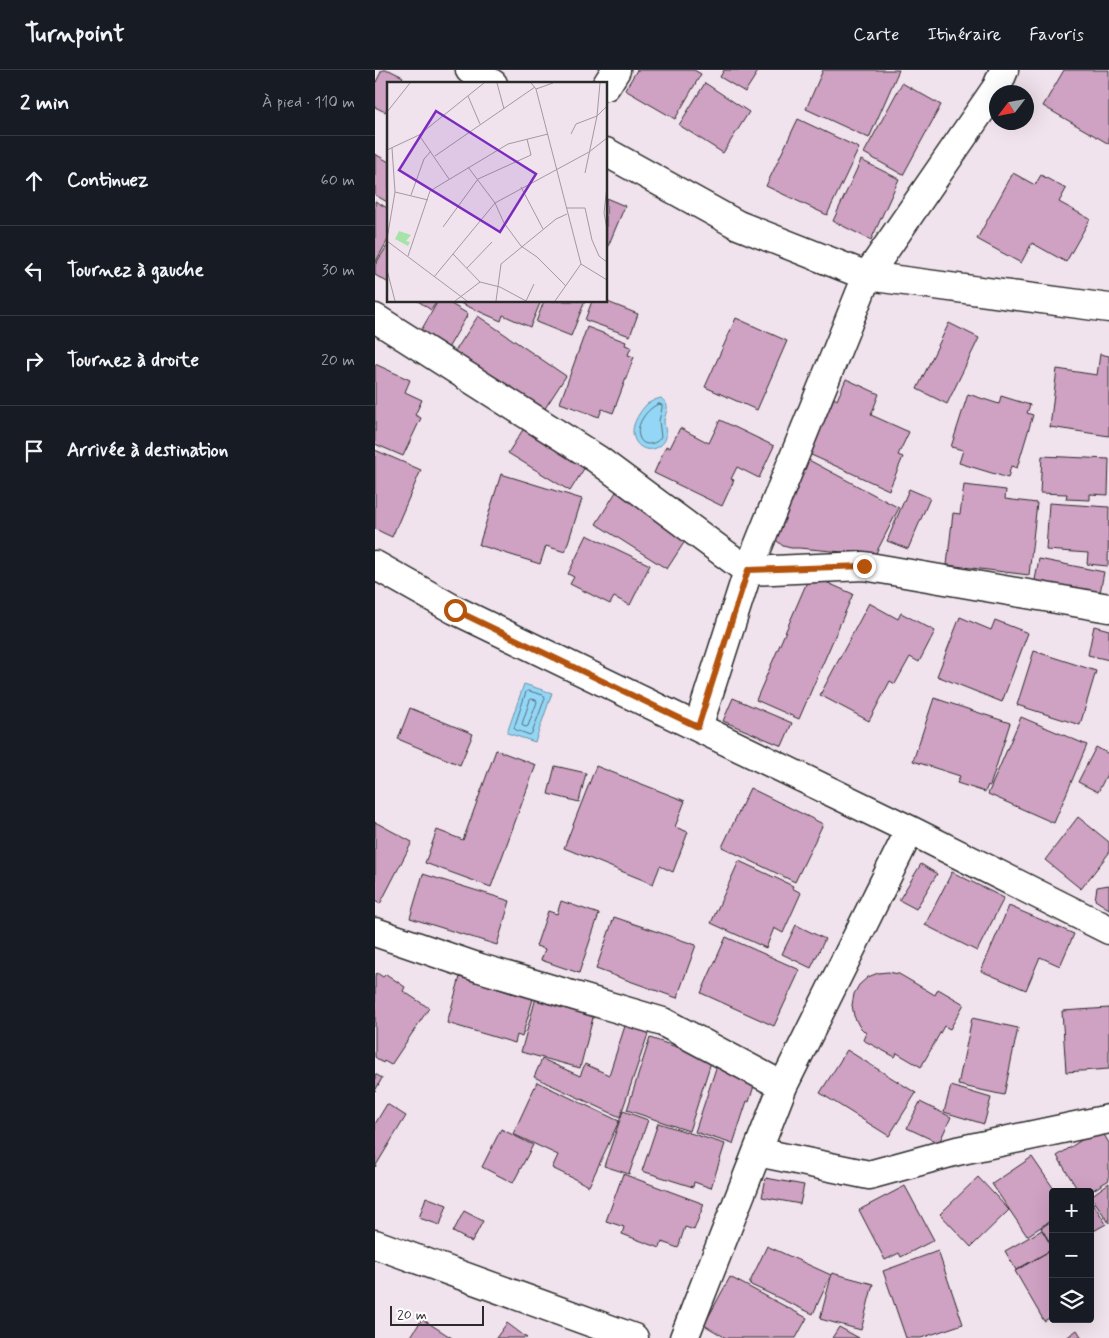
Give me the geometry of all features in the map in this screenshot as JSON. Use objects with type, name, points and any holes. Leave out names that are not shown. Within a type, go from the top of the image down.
[{"type":"street","points":[[470,70],[490,82]]},
{"type":"street","points":[[607,84],[616,70]]},
{"type":"street","points":[[698,727],[748,570],[867,276],[997,88],[1004,70]]},
{"type":"street","points":[[607,153],[738,224],[867,276],[1109,308]]},
{"type":"street","points":[[375,318],[597,459],[748,570],[864,566],[1109,608]]},
{"type":"street","points":[[375,565],[455,610],[910,830],[1109,930]]},
{"type":"street","points":[[684,1338],[783,1086],[910,830]]},
{"type":"street","points":[[375,932],[480,968],[663,1022],[783,1086]]},
{"type":"street","points":[[757,1152],[869,1175],[957,1151],[1109,1119]]},
{"type":"street","points":[[375,1244],[634,1338]]},
{"type":"water","points":[[661,398],[667,407],[664,422],[665,439],[663,444],[656,448],[643,448],[633,436],[634,424],[647,404]]},
{"type":"water","points":[[524,684],[552,693],[535,742],[507,733]]},
{"type":"building","points":[[382,70],[389,70],[403,77],[400,82],[387,82],[387,108],[385,112],[375,107],[375,84]]},
{"type":"building","points":[[637,70],[694,70],[701,74],[675,119],[625,90]]},
{"type":"building","points":[[724,70],[759,70],[745,92],[720,77]]},
{"type":"building","points":[[823,70],[899,70],[869,138],[806,109]]},
{"type":"building","points":[[1064,70],[1109,70],[1109,144],[1043,106]]},
{"type":"building","points":[[705,83],[749,112],[723,153],[679,125]]},
{"type":"building","points":[[902,83],[941,105],[903,175],[864,153]]},
{"type":"building","points":[[798,119],[859,148],[827,215],[766,186]]},
{"type":"building","points":[[375,154],[387,161],[387,202],[375,195]]},
{"type":"building","points":[[861,160],[899,179],[871,240],[833,221]]},
{"type":"building","points":[[1013,173],[1035,185],[1041,175],[1066,189],[1059,202],[1090,219],[1066,262],[1032,243],[1021,263],[977,239]]},
{"type":"building","points":[[607,198],[625,206],[607,249]]},
{"type":"building","points":[[375,201],[387,208],[387,242],[375,263]]},
{"type":"building","points":[[387,246],[387,282],[375,275],[375,265]]},
{"type":"building","points":[[419,302],[436,302],[431,310]]},
{"type":"building","points":[[437,302],[448,302],[468,314],[447,350],[419,334]]},
{"type":"building","points":[[541,302],[530,327],[503,315],[501,321],[460,303]]},
{"type":"building","points":[[544,302],[585,302],[571,336],[536,322]]},
{"type":"building","points":[[592,302],[607,302],[638,314],[630,336],[585,320]]},
{"type":"building","points":[[478,316],[566,376],[542,413],[454,353]]},
{"type":"building","points":[[736,318],[787,341],[757,410],[705,387]]},
{"type":"building","points":[[949,323],[979,338],[947,404],[917,389]]},
{"type":"building","points":[[587,327],[626,342],[625,345],[631,347],[628,355],[634,357],[613,413],[602,409],[599,417],[560,403]]},
{"type":"building","points":[[1100,354],[1109,356],[1109,436],[1050,427],[1057,369],[1097,375]]},
{"type":"building","points":[[375,364],[410,380],[405,392],[422,400],[415,415],[421,418],[403,456],[375,444]]},
{"type":"building","points":[[846,379],[879,394],[871,415],[909,432],[898,455],[903,457],[889,490],[809,454],[834,398],[837,400]]},
{"type":"building","points":[[968,394],[999,404],[1001,396],[1030,405],[1027,413],[1033,415],[1017,468],[1011,466],[1008,478],[959,463],[963,450],[951,447]]},
{"type":"building","points":[[720,420],[774,446],[759,478],[737,467],[731,479],[734,480],[722,506],[654,473],[666,446],[670,448],[680,428],[709,443]]},
{"type":"building","points":[[524,428],[585,467],[570,491],[508,453]]},
{"type":"building","points":[[375,450],[421,470],[392,537],[375,529]]},
{"type":"building","points":[[1042,456],[1109,459],[1108,495],[1090,494],[1090,500],[1066,499],[1067,494],[1040,493]]},
{"type":"building","points":[[805,458],[899,508],[875,555],[791,548],[783,546],[777,541],[772,534]]},
{"type":"building","points":[[501,474],[582,499],[565,552],[546,546],[540,564],[479,545]]},
{"type":"building","points":[[964,485],[1006,490],[1005,499],[1037,503],[1029,575],[947,565],[953,513],[960,514]]},
{"type":"building","points":[[909,489],[930,498],[908,549],[887,541]]},
{"type":"building","points":[[616,492],[687,538],[667,569],[596,524]]},
{"type":"building","points":[[1049,503],[1109,507],[1108,566],[1087,564],[1088,553],[1046,550]]},
{"type":"building","points":[[587,535],[650,565],[630,605],[614,597],[610,604],[570,584],[574,577],[568,574]]},
{"type":"building","points":[[1039,559],[1104,572],[1099,598],[1034,585]]},
{"type":"building","points":[[810,575],[853,594],[799,719],[756,700]]},
{"type":"building","points":[[869,603],[898,619],[901,613],[935,631],[919,662],[910,657],[895,684],[890,681],[869,721],[820,695]]},
{"type":"building","points":[[960,617],[991,630],[995,620],[1028,633],[1002,702],[937,676]]},
{"type":"building","points":[[1094,626],[1109,630],[1109,660],[1088,655]]},
{"type":"building","points":[[1034,651],[1096,671],[1080,725],[1017,705]]},
{"type":"building","points":[[733,698],[792,723],[782,746],[723,721]]},
{"type":"building","points":[[934,698],[1010,723],[990,786],[988,785],[985,792],[957,783],[960,776],[913,761]]},
{"type":"building","points":[[410,708],[473,734],[460,765],[398,739]]},
{"type":"building","points":[[1021,717],[1087,745],[1054,823],[988,794]]},
{"type":"building","points":[[1096,747],[1109,754],[1109,770],[1098,792],[1078,782]]},
{"type":"building","points":[[496,750],[536,765],[491,887],[425,863],[437,830],[463,840]]},
{"type":"building","points":[[555,766],[586,773],[579,802],[548,794]]},
{"type":"building","points":[[596,766],[685,801],[675,827],[688,832],[673,872],[660,866],[653,884],[564,848]]},
{"type":"building","points":[[750,788],[823,824],[795,882],[722,847]]},
{"type":"building","points":[[1078,817],[1109,842],[1109,853],[1081,889],[1045,860]]},
{"type":"building","points":[[375,822],[412,842],[380,904],[375,901]]},
{"type":"building","points":[[739,861],[793,886],[792,888],[801,893],[783,933],[774,928],[766,948],[711,923]]},
{"type":"building","points":[[921,864],[937,874],[916,909],[899,900]]},
{"type":"building","points":[[952,872],[1004,898],[977,951],[925,925]]},
{"type":"building","points":[[423,874],[510,901],[497,945],[410,918]]},
{"type":"building","points":[[1109,885],[1109,909],[1095,900],[1097,887]]},
{"type":"building","points":[[561,901],[599,914],[579,973],[541,960],[545,949],[536,946],[548,911],[557,914]]},
{"type":"building","points":[[1009,906],[1074,934],[1060,966],[1040,957],[1026,990],[981,971]]},
{"type":"building","points":[[614,917],[696,945],[677,998],[596,969]]},
{"type":"building","points":[[796,925],[825,939],[811,968],[782,954]]},
{"type":"building","points":[[726,937],[800,970],[774,1026],[701,993]]},
{"type":"building","points":[[888,972],[899,974],[935,995],[938,989],[964,1004],[950,1029],[944,1026],[921,1067],[897,1053],[895,1057],[863,1040],[866,1033],[859,1026],[854,1016],[852,1005],[854,994],[859,985],[868,977]]},
{"type":"building","points":[[377,973],[383,977],[386,974],[405,987],[403,991],[429,1008],[391,1065],[384,1061],[383,1063],[375,1057],[375,976]]},
{"type":"building","points":[[460,977],[514,994],[516,986],[535,992],[522,1037],[517,1035],[515,1043],[447,1023]]},
{"type":"building","points":[[537,994],[595,1010],[580,1068],[521,1052]]},
{"type":"building","points":[[1109,1008],[1109,1069],[1066,1072],[1062,1011]]},
{"type":"building","points":[[972,1018],[1018,1028],[1004,1095],[958,1085]]},
{"type":"building","points":[[626,1023],[649,1031],[620,1117],[534,1077],[542,1059],[580,1076],[585,1064],[609,1075]]},
{"type":"building","points":[[650,1038],[712,1059],[689,1131],[627,1110]]},
{"type":"building","points":[[847,1050],[916,1093],[889,1136],[820,1093]]},
{"type":"building","points":[[718,1062],[757,1076],[733,1144],[695,1132]]},
{"type":"building","points":[[375,1074],[382,1078],[375,1091]]},
{"type":"building","points":[[537,1082],[619,1121],[589,1186],[552,1168],[558,1155],[513,1134]]},
{"type":"building","points":[[951,1086],[991,1098],[984,1124],[944,1112]]},
{"type":"building","points":[[920,1102],[951,1117],[939,1143],[907,1128]]},
{"type":"building","points":[[387,1104],[406,1116],[375,1167],[375,1124]]},
{"type":"building","points":[[623,1111],[648,1120],[629,1174],[604,1166]]},
{"type":"building","points":[[658,1123],[725,1144],[711,1188],[694,1182],[693,1187],[642,1171]]},
{"type":"building","points":[[1100,1128],[1109,1143],[1109,1180],[1094,1189],[1077,1188],[1057,1156]]},
{"type":"building","points":[[501,1129],[533,1145],[513,1183],[482,1167]]},
{"type":"building","points":[[1032,1157],[1053,1188],[1049,1188],[1049,1222],[1027,1236],[992,1184]]},
{"type":"building","points":[[623,1174],[704,1204],[694,1230],[685,1227],[678,1248],[662,1242],[660,1248],[622,1234],[624,1227],[606,1221]]},
{"type":"building","points":[[978,1177],[1009,1210],[971,1247],[940,1214]]},
{"type":"building","points":[[766,1178],[804,1185],[800,1204],[762,1197]]},
{"type":"building","points":[[1109,1183],[1109,1223],[1094,1200],[1094,1194]]},
{"type":"building","points":[[905,1186],[934,1240],[901,1257],[899,1253],[885,1260],[859,1210]]},
{"type":"building","points":[[426,1197],[447,1205],[440,1225],[419,1218]]},
{"type":"building","points":[[1094,1204],[1106,1224],[1094,1231]]},
{"type":"building","points":[[464,1211],[483,1221],[472,1242],[453,1232]]},
{"type":"building","points":[[1049,1223],[1049,1241],[1041,1228]]},
{"type":"building","points":[[1042,1230],[1049,1242],[1049,1251],[1016,1270],[1005,1251]]},
{"type":"building","points":[[767,1246],[831,1275],[813,1314],[749,1284]]},
{"type":"building","points":[[938,1251],[963,1324],[921,1338],[906,1338],[883,1271]]},
{"type":"building","points":[[1049,1251],[1049,1318],[1044,1321],[1015,1271]]},
{"type":"building","points":[[832,1273],[873,1284],[861,1330],[820,1319]]},
{"type":"building","points":[[730,1277],[807,1318],[796,1338],[726,1338],[704,1325]]},
{"type":"building","points":[[422,1319],[452,1338],[410,1338]]},
{"type":"building","points":[[507,1323],[527,1338],[496,1338]]},
{"type":"building","points":[[839,1327],[859,1338],[832,1338]]},
{"type":"building","points":[[1077,1330],[1082,1338],[1066,1338]]},
{"type":"route","points":[[455,610],[698,727],[748,570],[864,566]]}]
